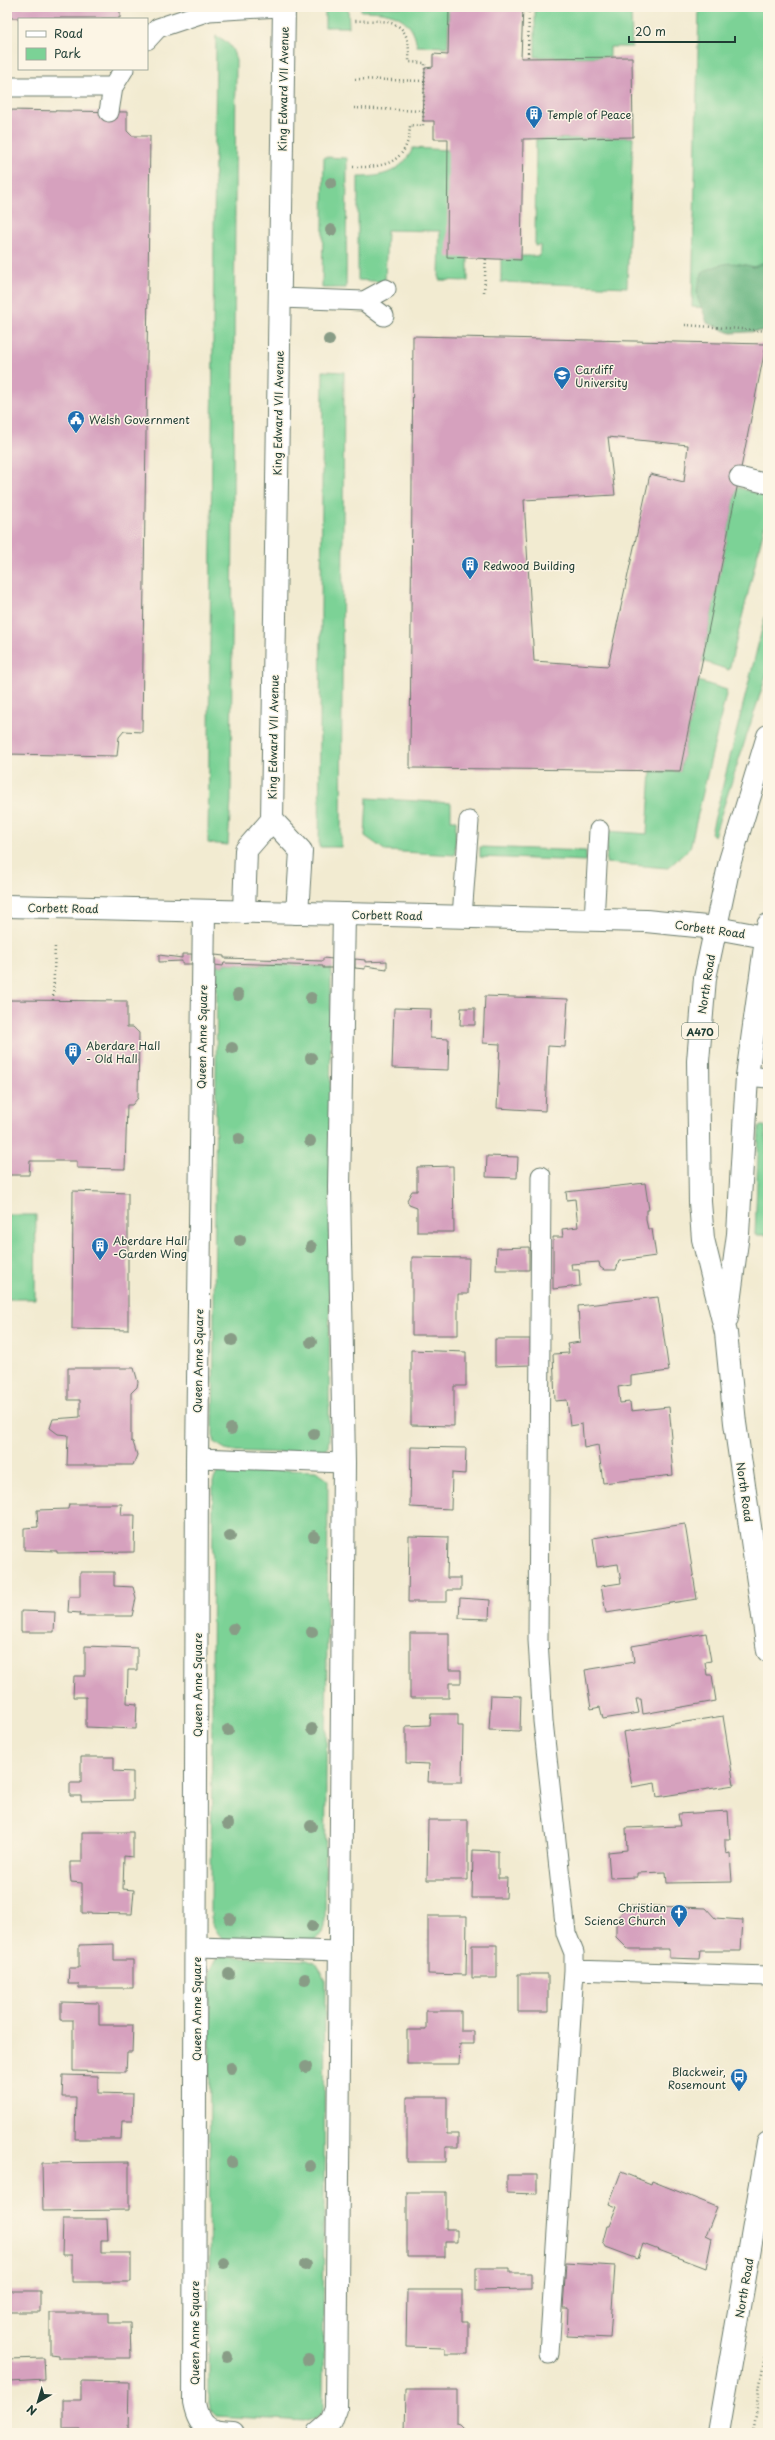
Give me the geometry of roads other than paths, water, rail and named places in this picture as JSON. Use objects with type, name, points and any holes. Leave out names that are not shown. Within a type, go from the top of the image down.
[{"type":"street","name":"King Edward VII Avenue","points":[[272,820],[284,7]]},
{"type":"street","name":"North Road","points":[[768,736],[730,861],[700,1008],[698,1061],[699,1161],[704,1239],[726,1333],[736,1431],[768,1651]]},
{"type":"street","points":[[244,912],[246,850],[272,820],[300,851],[297,913]]},
{"type":"street","name":"Corbett Road","points":[[7,906],[646,921],[766,931]]},
{"type":"street","name":"Queen Anne Square","points":[[204,911],[197,1458],[194,2403],[197,2416],[204,2426],[215,2432],[233,2433]]},
{"type":"street","points":[[318,2433],[331,2422],[336,2409],[344,1463],[339,1188],[344,914]]},
{"type":"street","name":"North Road","points":[[726,1333],[757,1077],[766,931]]},
{"type":"street","name":"North Road","points":[[718,2433],[768,2143]]},
{"type":"lane","points":[[148,39],[158,28],[209,11],[280,7]]},
{"type":"lane","points":[[109,112],[113,87],[123,70]]},
{"type":"lane","points":[[7,87],[113,87]]},
{"type":"lane","points":[[280,298],[364,301],[386,289]]},
{"type":"lane","points":[[364,301],[384,316]]},
{"type":"lane","points":[[739,477],[768,484]]},
{"type":"lane","points":[[462,917],[469,821]]},
{"type":"lane","points":[[594,920],[598,830]]},
{"type":"lane","points":[[541,1176],[538,1640],[543,1721],[566,1933],[574,1953],[549,2354]]},
{"type":"lane","points":[[197,1458],[344,1463]]},
{"type":"lane","points":[[196,1947],[341,1951]]},
{"type":"lane","points":[[574,1970],[768,1976]]},
{"type":"place","name":"Temple of Peace","points":[[534,129]]},
{"type":"place","name":"Cardiff University","points":[[562,390]]},
{"type":"place","name":"Welsh Government","points":[[76,434]]},
{"type":"place","name":"Redwood Building","points":[[470,580]]},
{"type":"place","name":"Aberdare Hall - Old Hall","points":[[73,1066]]},
{"type":"place","name":"Aberdare Hall -Garden Wing","points":[[100,1261]]},
{"type":"place","name":"Christian Science Church","points":[[679,1928]]},
{"type":"place","name":"Blackweir, Rosemount","points":[[739,2092]]}]
